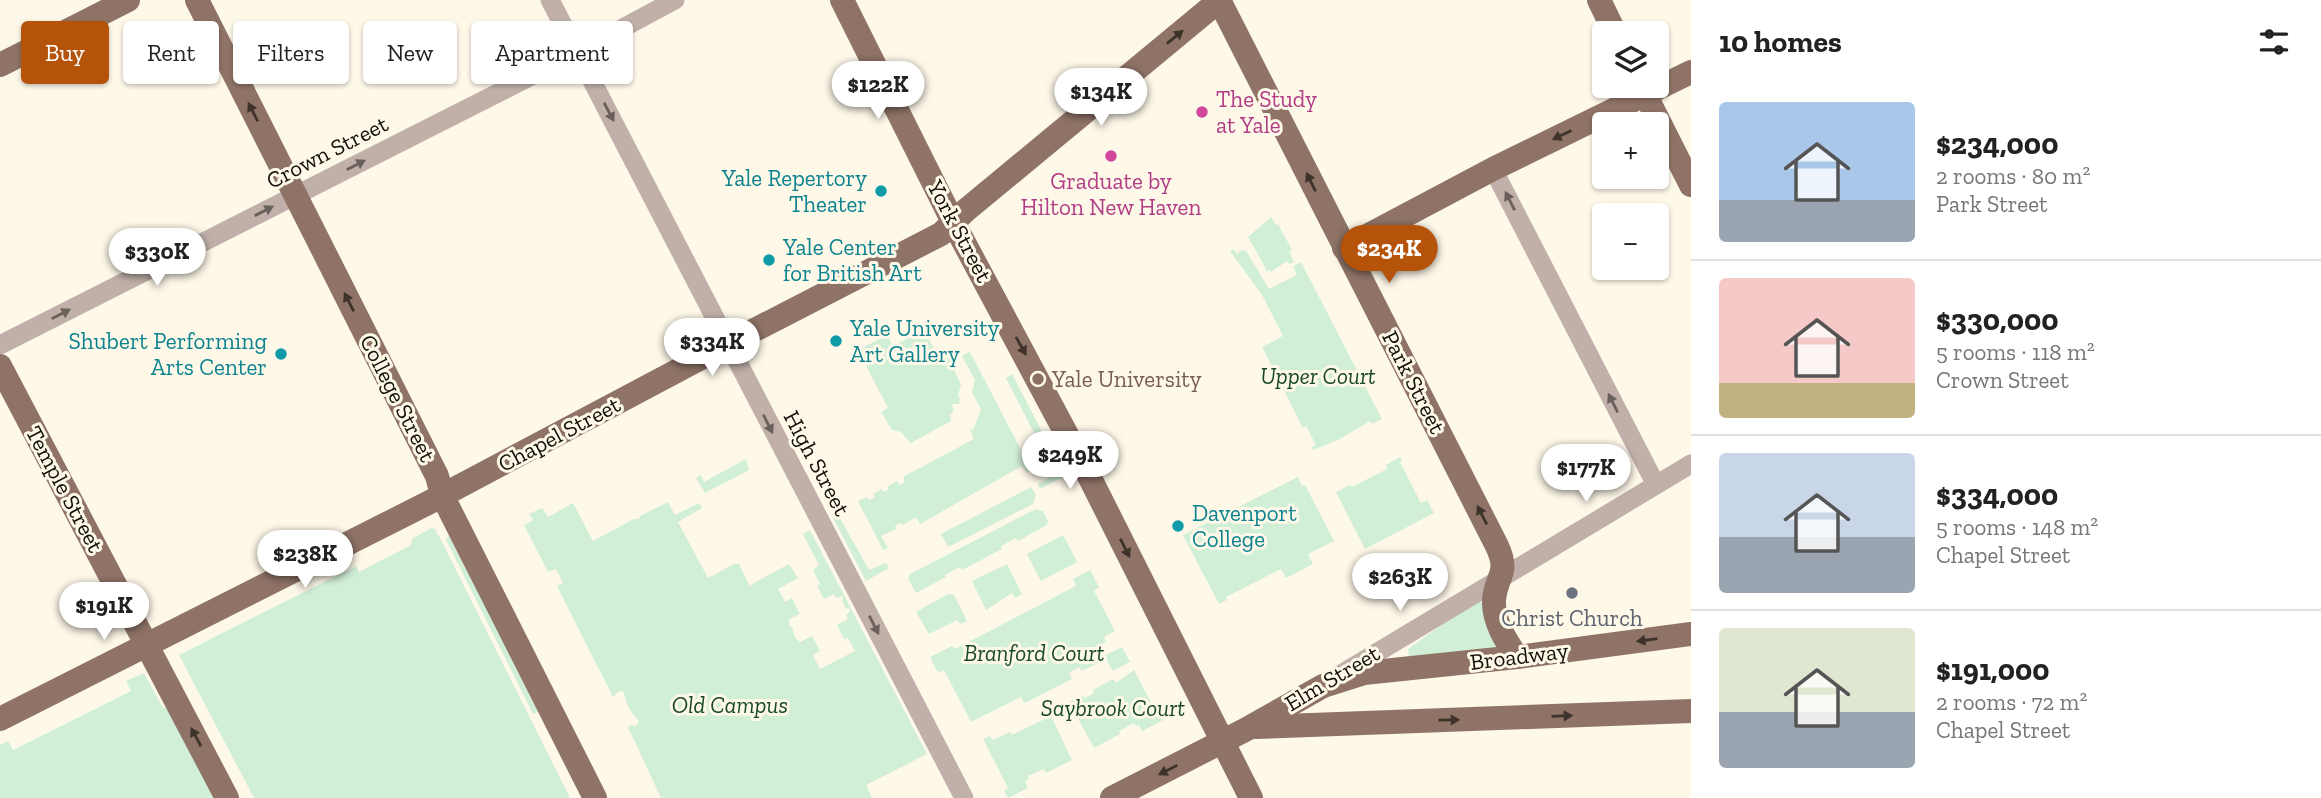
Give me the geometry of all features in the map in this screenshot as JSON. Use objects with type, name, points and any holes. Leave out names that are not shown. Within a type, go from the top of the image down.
[{"type":"main road","points":[[0,65],[128,0]]},
{"type":"main road","name":"College Street","points":[[197,0],[437,476],[442,495],[595,798]]},
{"type":"main road","name":"York Street","points":[[842,0],[953,222],[1029,360],[1251,798]]},
{"type":"main road","name":"Chapel Street","points":[[0,719],[442,495],[941,233],[1219,0]]},
{"type":"main road","name":"Park Street","points":[[1219,0],[1503,557],[1502,578],[1494,602],[1502,632],[1517,657]]},
{"type":"main road","points":[[1599,0],[1609,21]]},
{"type":"main road","points":[[1669,80],[1691,72]]},
{"type":"main road","points":[[1344,248],[1628,98]]},
{"type":"main road","points":[[1647,98],[1691,185]]},
{"type":"main road","name":"Temple Street","points":[[0,366],[228,798]]},
{"type":"main road","name":"Broadway","points":[[1323,686],[1380,670],[1517,657],[1691,634]]},
{"type":"main road","points":[[1346,724],[1336,716],[1334,707],[1348,678]]},
{"type":"main road","name":"Elm Street","points":[[1112,798],[1251,727],[1323,686]]},
{"type":"main road","points":[[1251,727],[1691,711]]},
{"type":"street","name":"High Street","points":[[550,0],[561,21]]},
{"type":"street","name":"Crown Street","points":[[633,22],[675,0]]},
{"type":"street","name":"Crown Street","points":[[0,345],[514,84]]},
{"type":"street","name":"High Street","points":[[594,84],[964,798]]},
{"type":"street","points":[[1493,169],[1656,485]]},
{"type":"street","name":"Elm Street","points":[[1323,686],[1691,464]]},
{"type":"green space","points":[[1271,217],[1276,225],[1278,224],[1292,250],[1289,252],[1294,262],[1289,264],[1287,261],[1271,272],[1265,272],[1266,269],[1248,237]]},
{"type":"green space","name":"Upper Court","points":[[1233,249],[1237,254],[1241,250],[1246,251],[1269,289],[1297,275],[1293,266],[1301,262],[1382,419],[1372,424],[1370,421],[1338,440],[1313,450],[1312,447],[1316,445],[1306,426],[1303,428],[1262,347],[1283,336],[1262,295],[1230,251]]},
{"type":"green space","points":[[924,330],[938,356],[946,352],[961,385],[958,395],[960,399],[959,404],[951,404],[954,410],[950,415],[951,421],[911,443],[901,432],[892,430],[881,412],[888,408],[860,349],[887,335],[893,346]]},
{"type":"green space","points":[[970,352],[1032,471],[1027,473],[1022,466],[920,524],[916,517],[903,525],[901,523],[895,526],[896,529],[881,536],[888,548],[883,550],[858,501],[875,497],[873,494],[882,489],[884,492],[897,481],[900,485],[905,482],[903,477],[974,439],[970,429],[973,430],[981,409],[972,392],[975,380],[962,356]]},
{"type":"green space","points":[[1012,374],[1065,476],[1040,489],[1038,484],[1055,474],[1006,378]]},
{"type":"green space","points":[[1400,457],[1421,503],[1427,500],[1434,513],[1365,549],[1336,492],[1387,469],[1386,465]]},
{"type":"green space","points":[[746,459],[749,470],[705,493],[696,478],[701,475],[704,482]]},
{"type":"green space","points":[[1298,477],[1302,486],[1305,485],[1334,541],[1308,554],[1313,564],[1286,578],[1281,569],[1226,597],[1227,600],[1219,604],[1183,535]]},
{"type":"green space","points":[[1031,487],[1036,495],[1033,504],[948,547],[941,534]]},
{"type":"green space","name":"Old Campus","points":[[668,502],[675,515],[699,503],[702,508],[678,522],[708,578],[739,564],[750,587],[789,564],[798,578],[778,589],[785,602],[792,598],[800,614],[789,619],[795,637],[800,642],[812,636],[820,651],[813,655],[820,669],[855,651],[848,638],[844,639],[837,625],[848,619],[846,615],[850,611],[842,601],[843,596],[836,598],[834,594],[824,599],[817,586],[820,584],[813,570],[819,565],[803,534],[810,530],[927,754],[866,785],[872,798],[661,798],[628,727],[636,726],[639,721],[629,708],[624,692],[619,691],[613,697],[557,586],[563,583],[556,569],[548,572],[524,525],[533,520],[529,514],[542,508],[548,517],[573,503],[593,541]]},
{"type":"green space","points":[[1036,509],[1043,511],[1047,525],[1018,541],[1016,538],[1001,546],[1002,549],[962,570],[960,567],[916,593],[908,579],[910,574]]},
{"type":"green space","points":[[836,511],[869,570],[886,563],[889,568],[866,581],[831,514]]},
{"type":"green space","points":[[431,528],[435,529],[442,542],[570,798],[254,798],[179,655],[356,566],[359,572],[411,545],[412,539]]},
{"type":"green space","points":[[449,535],[538,712],[533,714],[446,540]]},
{"type":"green space","points":[[1063,535],[1077,562],[1041,581],[1027,554]]},
{"type":"green space","points":[[1007,564],[1022,594],[1015,598],[1012,593],[986,610],[972,581]]},
{"type":"green space","name":"Branford Court","points":[[1090,570],[1099,587],[1094,591],[1115,631],[1104,637],[1106,642],[1097,647],[1102,657],[1122,647],[1130,662],[1113,671],[1106,659],[1082,671],[1079,667],[1069,673],[1072,679],[1027,702],[1024,703],[1021,697],[971,722],[944,670],[938,673],[930,657],[952,646],[955,649],[1076,586],[1073,579]]},
{"type":"green space","points":[[948,594],[954,595],[967,621],[960,624],[957,620],[929,634],[916,612]]},
{"type":"green space","points":[[1475,601],[1484,605],[1500,649],[1409,657],[1408,649]]},
{"type":"green space","name":"Saybrook Court","points":[[1134,670],[1157,714],[1159,713],[1163,720],[1142,731],[1139,725],[1134,723],[1094,748],[1069,702],[1083,695],[1085,698],[1094,693],[1093,690],[1113,679],[1116,683]]},
{"type":"green space","points":[[144,673],[163,708],[169,706],[217,798],[0,798],[0,745],[8,741],[13,750],[131,691],[126,681]]},
{"type":"green space","points":[[1051,716],[1072,760],[1046,773],[1044,769],[1028,776],[1029,779],[1025,782],[1028,788],[1008,798],[1004,791],[1008,788],[983,739],[990,736],[993,740],[1010,732],[1012,735]]},
{"type":"place","name":"The Study at Yale","points":[[1202,112]]},
{"type":"place","name":"Graduate by Hilton New Haven","points":[[1111,156]]},
{"type":"place","name":"Yale Repertory Theater","points":[[881,191]]},
{"type":"place","name":"Yale Center for British Art","points":[[769,260]]},
{"type":"place","name":"Yale University Art Gallery","points":[[836,341]]},
{"type":"place","name":"Shubert Performing Arts Center","points":[[281,354]]},
{"type":"place","name":"Yale University","points":[[1038,379]]},
{"type":"place","name":"Davenport College","points":[[1178,526]]},
{"type":"place","name":"Christ Church","points":[[1572,593]]}]
